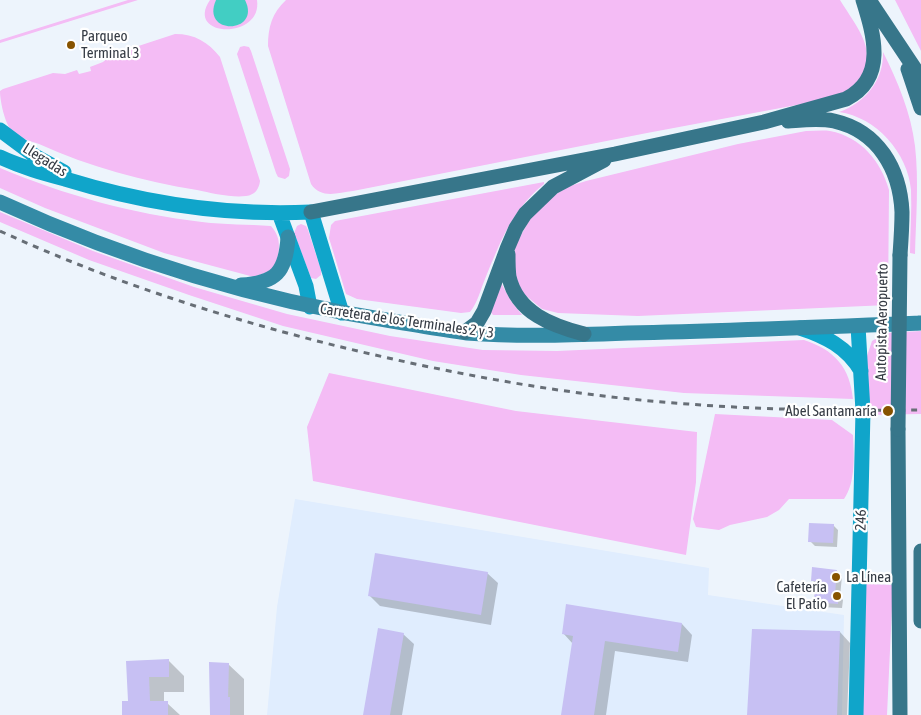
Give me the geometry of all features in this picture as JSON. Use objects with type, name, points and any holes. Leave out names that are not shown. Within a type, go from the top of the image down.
[{"type":"highway","points":[[310,212],[615,154],[764,122],[853,96],[864,85],[873,65],[873,34],[863,0]]},
{"type":"highway","points":[[869,0],[921,78]]},
{"type":"highway","points":[[892,34],[913,81],[921,108]]},
{"type":"highway","name":"Autopista Aeropuerto","points":[[764,122],[813,120],[833,121],[848,126],[866,136],[882,150],[894,171],[902,212],[898,429],[900,715]]},
{"type":"highway","points":[[465,332],[477,324],[484,311],[507,249],[524,214],[553,187],[615,154]]},
{"type":"highway","points":[[507,249],[511,284],[524,305],[533,313],[552,324],[584,334]]},
{"type":"highway","points":[[921,551],[921,621]]},
{"type":"main road","name":"Llegadas","points":[[0,130],[49,164],[91,188]]},
{"type":"main road","points":[[0,157],[91,188],[140,200],[199,209],[279,213],[310,212],[342,313]]},
{"type":"main road","name":"Carretera de los Terminales 2 y 3","points":[[0,202],[91,240],[231,286],[342,313],[465,332],[514,335],[584,334],[921,323]]},
{"type":"main road","points":[[279,213],[306,286],[310,306]]},
{"type":"main road","points":[[231,286],[258,284],[278,273],[286,257],[288,237]]},
{"type":"main road","name":"246","points":[[856,715],[863,411],[858,326]]},
{"type":"main road","points":[[798,328],[828,338],[852,359],[861,372]]},
{"type":"shaded area","points":[[128,0],[138,0],[0,43],[0,40]]},
{"type":"shaded area","points":[[210,0],[257,0],[256,13],[249,22],[238,28],[226,29],[215,27],[207,22],[205,13]]},
{"type":"shaded area","points":[[216,0],[245,0],[248,11],[245,19],[239,24],[223,25],[216,20],[213,12]]},
{"type":"shaded area","points":[[286,0],[840,0],[864,40],[867,61],[864,72],[857,84],[834,98],[330,194],[320,192],[311,184],[268,46],[274,15]]},
{"type":"shaded area","points":[[895,0],[921,0],[921,51]]},
{"type":"shaded area","points":[[175,34],[195,37],[211,47],[220,57],[260,181],[258,189],[254,193],[246,196],[222,195],[116,172],[77,160],[25,139],[9,128],[1,100],[0,91],[3,89],[53,73],[65,74],[77,70],[79,74],[91,71],[90,67],[103,62],[111,55]]},
{"type":"shaded area","points":[[240,47],[249,47],[251,51],[290,169],[289,176],[285,179],[278,177],[276,173],[237,54]]},
{"type":"shaded area","points":[[883,52],[903,98],[915,146],[917,200],[915,254],[910,253],[911,190],[909,176],[904,163],[897,150],[877,129],[853,115],[839,112],[857,103],[871,89],[880,72]]},
{"type":"shaded area","points":[[806,131],[830,131],[851,139],[868,152],[881,169],[889,190],[888,305],[638,316],[558,313],[542,309],[524,294],[517,284],[513,257],[516,244],[530,219],[556,194],[570,186],[738,144]]},
{"type":"shaded area","points":[[0,168],[49,187],[124,209],[219,224],[271,226],[279,241],[279,252],[275,269],[254,277],[164,253],[45,208],[0,188]]},
{"type":"shaded area","points":[[544,182],[523,205],[508,227],[470,312],[461,313],[357,299],[346,294],[329,238],[331,225],[335,221]]},
{"type":"shaded area","points":[[0,212],[93,251],[194,287],[287,314],[390,336],[483,350],[557,351],[804,340],[824,349],[839,362],[848,378],[853,399],[684,393],[521,375],[433,361],[283,326],[189,295],[89,260],[0,222]]},
{"type":"shaded area","points":[[301,224],[306,226],[308,230],[321,270],[321,275],[316,279],[311,278],[294,233],[297,226]]},
{"type":"shaded area","points":[[500,281],[511,301],[522,315],[493,315],[489,310]]},
{"type":"shaded area","points":[[921,331],[921,414],[866,415],[867,356],[872,341],[886,333]]},
{"type":"shaded area","points":[[329,373],[516,411],[697,432],[696,482],[686,555],[313,481],[307,427]]},
{"type":"shaded area","points":[[715,414],[832,420],[853,435],[854,460],[851,485],[844,499],[789,499],[779,510],[767,517],[730,525],[719,530],[696,527],[693,519]]},
{"type":"shaded area","points":[[295,499],[709,568],[708,595],[844,615],[842,715],[267,715],[277,607]]},
{"type":"shaded area","points":[[866,584],[893,585],[887,715],[861,715]]},
{"type":"building","points":[[809,523],[834,524],[833,543],[808,542]]},
{"type":"building","points":[[375,553],[488,572],[481,615],[368,596]]},
{"type":"building","points":[[812,567],[837,570],[835,594],[838,594],[838,604],[814,602],[815,581],[811,581]]},
{"type":"building","points":[[566,604],[682,623],[678,652],[605,641],[594,715],[561,715],[573,636],[562,634]]},
{"type":"building","points":[[378,628],[404,633],[390,715],[363,715]]},
{"type":"building","points":[[752,629],[840,631],[837,715],[747,715]]},
{"type":"building","points":[[169,659],[169,677],[149,677],[150,701],[168,701],[168,715],[122,715],[122,701],[128,701],[126,661]]},
{"type":"building","points":[[209,662],[229,663],[228,697],[230,697],[230,715],[210,715]]},
{"type":"railway","points":[[0,231],[124,282],[208,310],[337,346],[467,375],[600,396],[688,404],[804,410],[921,410]]},
{"type":"place","name":"Parqueo Terminal 3","points":[[71,45]]},
{"type":"place","name":"Abel Santamaría","points":[[888,411]]},
{"type":"place","name":"La Línea","points":[[836,577]]},
{"type":"place","name":"Cafetería El Patio","points":[[837,596]]}]
